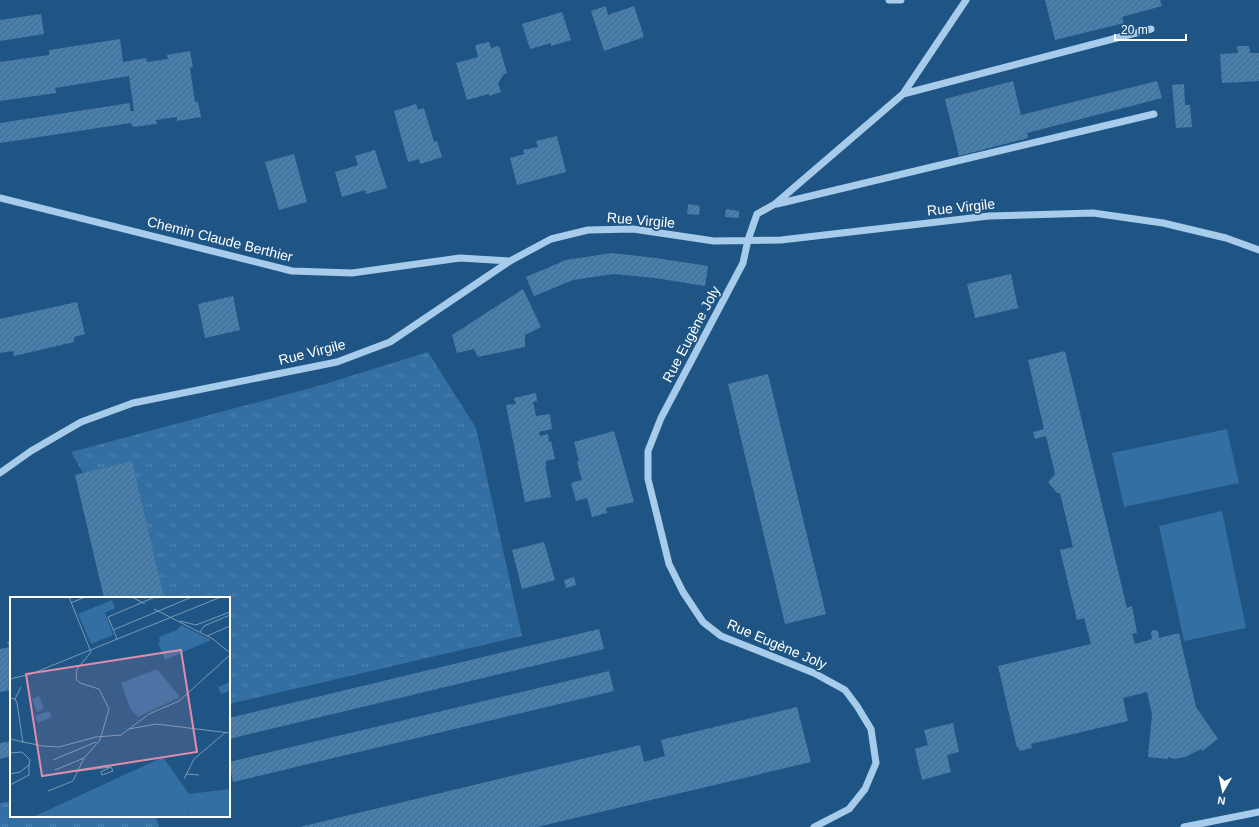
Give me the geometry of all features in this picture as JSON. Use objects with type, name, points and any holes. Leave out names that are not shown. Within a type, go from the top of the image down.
[{"type":"street","points":[[889,0],[901,0]]},
{"type":"street","points":[[775,204],[903,94],[966,0]]},
{"type":"street","points":[[903,94],[1151,29]]},
{"type":"street","points":[[775,204],[1154,114]]},
{"type":"street","name":"Chemin Claude Berthier","points":[[0,198],[292,271],[352,272],[460,258],[510,261]]},
{"type":"street","name":"Rue Eugène Joly","points":[[775,204],[757,214],[748,240],[743,263],[661,418],[648,451],[648,479],[669,564],[683,592],[704,622],[721,636],[814,672],[845,690],[858,706],[871,729],[876,763],[865,789],[849,809],[814,827]]},
{"type":"street","name":"Rue Virgile","points":[[0,472],[31,451],[81,422],[133,403],[337,362],[390,342],[510,261],[550,239],[588,230],[634,229],[714,241],[781,240],[989,216],[1093,214],[1163,223],[1226,238],[1259,250]]},
{"type":"street","points":[[1184,827],[1259,812]]},
{"type":"green space","points":[[428,352],[476,428],[522,636],[230,704],[230,597],[155,597],[71,452],[322,385]]},
{"type":"green space","points":[[1227,429],[1239,483],[1124,507],[1112,453]]},
{"type":"green space","points":[[1222,511],[1246,628],[1184,641],[1159,526]]},
{"type":"green space","points":[[10,801],[10,817],[156,817],[159,827],[0,827],[0,803]]},
{"type":"building","points":[[1045,0],[1160,0],[1162,6],[1122,17],[1124,23],[1055,40]]},
{"type":"building","points":[[606,6],[608,15],[634,6],[644,37],[604,51],[591,11]]},
{"type":"building","points":[[562,12],[571,40],[551,46],[551,43],[530,49],[522,24]]},
{"type":"building","points":[[41,14],[44,34],[0,41],[0,20]]},
{"type":"building","points":[[120,39],[123,62],[146,58],[147,62],[168,59],[167,55],[190,51],[193,67],[190,68],[195,102],[198,102],[201,117],[177,121],[177,117],[156,120],[157,124],[133,127],[131,123],[0,143],[0,123],[130,103],[130,111],[134,111],[129,76],[55,88],[56,93],[0,101],[0,62],[49,55],[49,50]]},
{"type":"building","points":[[489,42],[491,48],[499,46],[507,73],[504,74],[498,83],[501,92],[467,100],[456,63],[478,57],[475,45]]},
{"type":"building","points":[[1237,46],[1249,46],[1250,53],[1259,53],[1259,81],[1222,83],[1220,54],[1238,53]]},
{"type":"building","points":[[1013,81],[1021,115],[1157,81],[1162,98],[1027,133],[1028,138],[959,156],[945,99]]},
{"type":"building","points":[[1184,84],[1185,105],[1190,105],[1192,127],[1176,128],[1172,85]]},
{"type":"building","points":[[416,104],[418,110],[424,108],[434,142],[437,141],[442,157],[420,164],[419,159],[408,162],[394,111]]},
{"type":"building","points":[[557,136],[566,172],[517,185],[510,158],[524,154],[523,150],[538,147],[536,141]]},
{"type":"building","points":[[375,150],[387,188],[366,194],[365,190],[342,197],[335,172],[358,165],[355,156]]},
{"type":"building","points":[[294,154],[307,202],[279,210],[265,162]]},
{"type":"building","points":[[688,204],[700,206],[699,215],[687,214]]},
{"type":"building","points":[[726,209],[739,211],[739,218],[725,217]]},
{"type":"building","points":[[612,253],[708,266],[705,286],[655,278],[613,274],[573,280],[534,296],[526,277],[566,260]]},
{"type":"building","points":[[1011,274],[1018,308],[975,318],[967,284]]},
{"type":"building","points":[[523,289],[541,327],[525,335],[525,347],[478,357],[474,349],[457,353],[452,335]]},
{"type":"building","points":[[233,296],[240,330],[205,338],[198,304]]},
{"type":"building","points":[[77,302],[85,334],[74,337],[74,342],[14,356],[13,351],[0,353],[0,319]]},
{"type":"building","points":[[1065,351],[1127,608],[1132,606],[1137,633],[1132,634],[1135,644],[1152,639],[1151,632],[1153,630],[1158,631],[1159,638],[1179,633],[1196,707],[1218,739],[1202,751],[1201,749],[1185,757],[1174,759],[1168,757],[1168,759],[1148,757],[1152,714],[1147,692],[1123,698],[1128,721],[1031,744],[1032,748],[1019,751],[1019,747],[1017,748],[998,666],[1091,644],[1084,618],[1077,620],[1060,550],[1073,547],[1060,493],[1057,493],[1048,482],[1055,474],[1046,436],[1035,439],[1033,432],[1044,429],[1028,360]]},
{"type":"building","points":[[768,374],[826,614],[785,624],[728,384]]},
{"type":"building","points":[[536,393],[537,401],[533,402],[536,416],[550,414],[552,429],[539,432],[540,436],[548,434],[555,459],[546,461],[546,466],[545,465],[551,497],[525,502],[506,405],[516,404],[514,398]]},
{"type":"building","points":[[614,431],[634,502],[606,508],[607,513],[592,517],[587,498],[576,501],[571,483],[582,480],[574,442]]},
{"type":"building","points":[[132,461],[164,597],[104,597],[75,475]]},
{"type":"building","points":[[544,542],[555,580],[522,589],[512,550]]},
{"type":"building","points":[[574,577],[576,585],[566,588],[564,580]]},
{"type":"building","points":[[599,629],[604,649],[230,739],[230,718]]},
{"type":"building","points":[[10,641],[10,690],[0,692],[0,649],[9,647],[7,642]]},
{"type":"building","points":[[609,671],[614,691],[233,782],[230,762]]},
{"type":"building","points":[[797,707],[811,762],[537,827],[300,827],[640,745],[644,762],[665,756],[661,740]]},
{"type":"building","points":[[953,723],[959,752],[947,755],[951,772],[922,780],[915,749],[928,745],[924,730]]},
{"type":"building","points":[[10,741],[10,756],[0,759],[0,743]]}]
